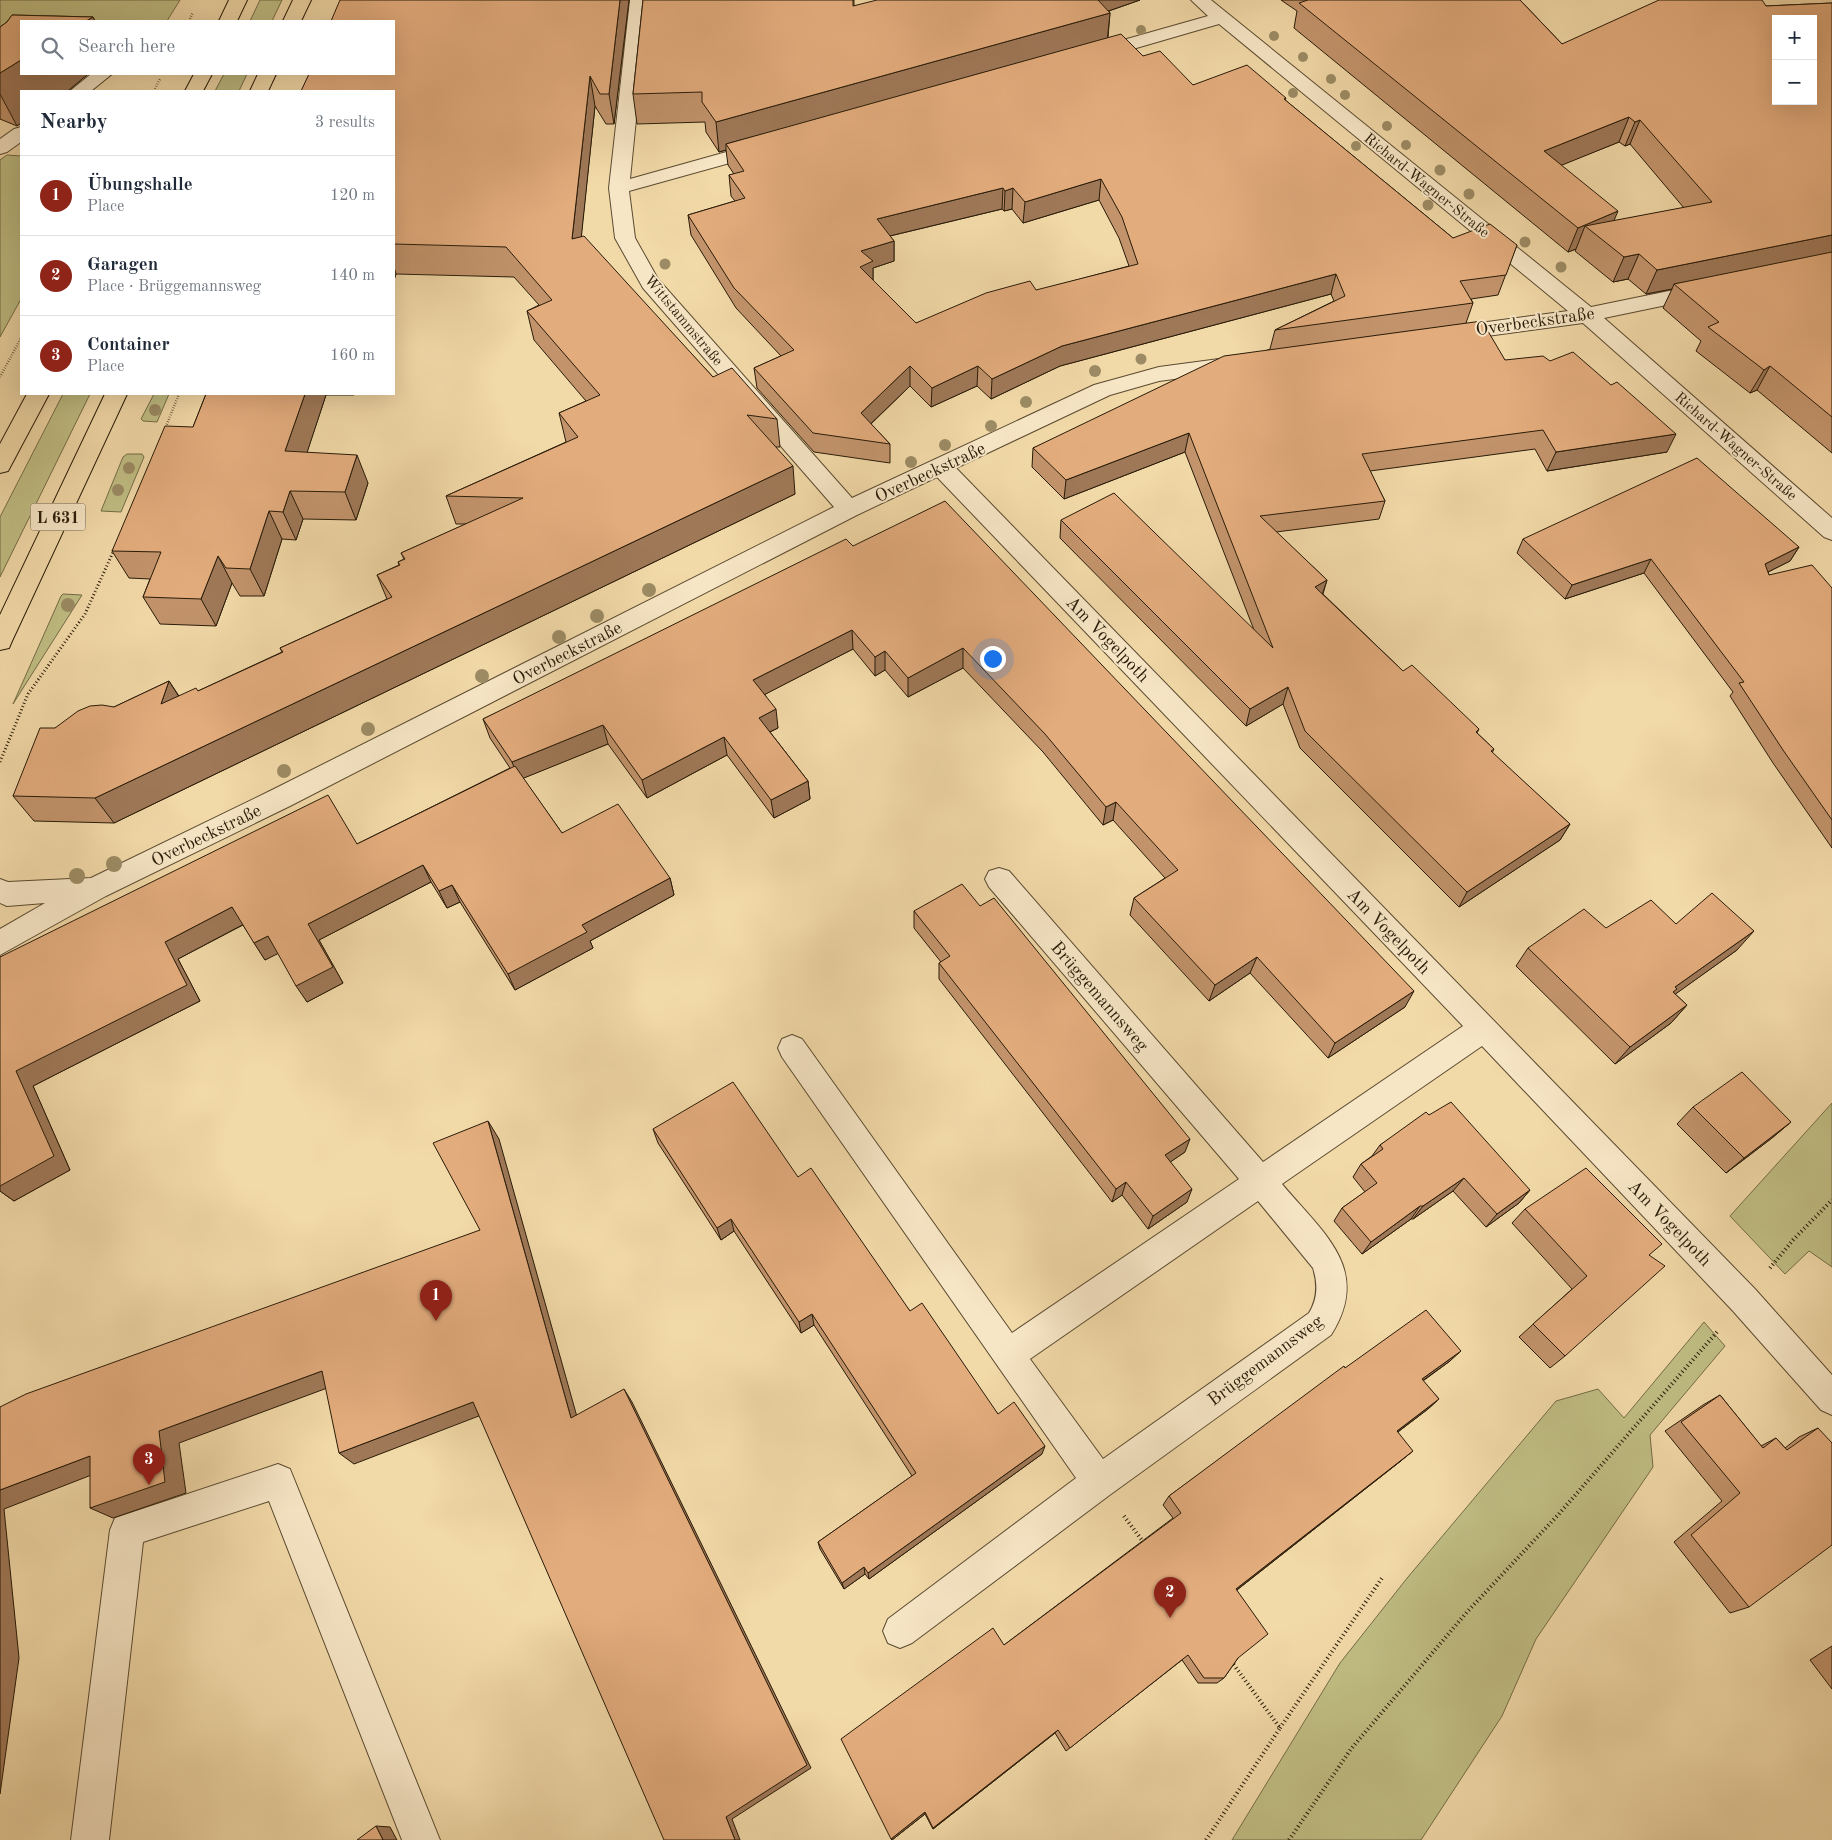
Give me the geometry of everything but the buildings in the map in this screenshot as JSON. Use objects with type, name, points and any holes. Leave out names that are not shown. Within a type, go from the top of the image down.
[{"type":"main road","points":[[228,20],[238,0]]},
{"type":"main road","points":[[292,20],[302,0]]},
{"type":"main road","points":[[195,90],[202,75]]},
{"type":"main road","points":[[259,90],[267,75]]},
{"type":"main road","points":[[0,465],[37,395]]},
{"type":"main road","name":"L 631","points":[[0,641],[116,395]]},
{"type":"street","name":"Wittstammstraße","points":[[639,0],[620,188],[625,238],[650,283],[850,510]]},
{"type":"street","name":"Richard-Wagner-Straße","points":[[1200,0],[1587,315],[1832,531]]},
{"type":"street","points":[[1078,58],[1221,18]]},
{"type":"street","points":[[80,90],[102,75]]},
{"type":"street","points":[[0,148],[20,134]]},
{"type":"street","points":[[620,188],[782,142]]},
{"type":"street","name":"Overbeckstraße","points":[[1431,336],[1587,315],[1719,288]]},
{"type":"street","name":"Overbeckstraße","points":[[0,943],[96,888],[281,798],[850,510],[942,468],[1102,390],[1159,374],[1256,360]]},
{"type":"street","name":"Am Vogelpoth","points":[[942,468],[1484,1028],[1744,1300],[1832,1399]]},
{"type":"street","name":"Brüggemannsweg","points":[[900,1631],[1099,1482],[1312,1330],[1327,1313],[1332,1297],[1332,1279],[1325,1259],[999,879]]},
{"type":"street","name":"Overbeckstraße","points":[[0,891],[7,894],[96,888]]},
{"type":"street","points":[[1008,1355],[1484,1028]]},
{"type":"street","points":[[792,1048],[1099,1482]]},
{"type":"street","points":[[90,1840],[127,1530],[278,1481],[421,1840]]},
{"type":"path","points":[[155,90],[162,75]]},
{"type":"path","points":[[0,377],[20,340]]},
{"type":"path","points":[[164,433],[180,395]]},
{"type":"path","points":[[0,762],[28,694],[85,614],[118,542]]},
{"type":"path","points":[[1289,1840],[1351,1748],[1467,1612],[1558,1515],[1744,1300],[1793,1240],[1832,1200]]},
{"type":"path","points":[[1099,1482],[1146,1545]]},
{"type":"path","points":[[1206,1840],[1382,1578]]},
{"type":"path","points":[[1227,1657],[1280,1728]]},
{"type":"shaded area","points":[[0,0],[180,0],[168,20],[20,20],[0,72]]},
{"type":"shaded area","points":[[260,0],[282,0],[272,20],[250,20]]},
{"type":"shaded area","points":[[223,75],[247,75],[239,90],[216,90]]},
{"type":"shaded area","points":[[7,155],[20,156],[20,301],[0,337],[0,160]]},
{"type":"shaded area","points":[[62,395],[90,395],[0,577],[0,517]]},
{"type":"shaded area","points":[[153,395],[169,395],[157,422],[143,421],[141,419]]},
{"type":"shaded area","points":[[127,454],[142,454],[144,457],[121,512],[101,511],[123,457]]},
{"type":"shaded area","points":[[63,594],[82,595],[13,704],[61,596]]},
{"type":"shaded area","points":[[1832,1103],[1832,1267],[1809,1251],[1785,1274],[1730,1216]]},
{"type":"shaded area","points":[[1704,1322],[1725,1346],[1650,1435],[1653,1467],[1536,1639],[1502,1716],[1421,1840],[1232,1840],[1340,1663],[1408,1577],[1556,1401],[1598,1389],[1624,1418]]},
{"type":"place","name":"Übungshalle","points":[[436,1321]]},
{"type":"place","name":"Container","points":[[149,1485]]},
{"type":"place","name":"Garagen","points":[[1170,1618]]}]
